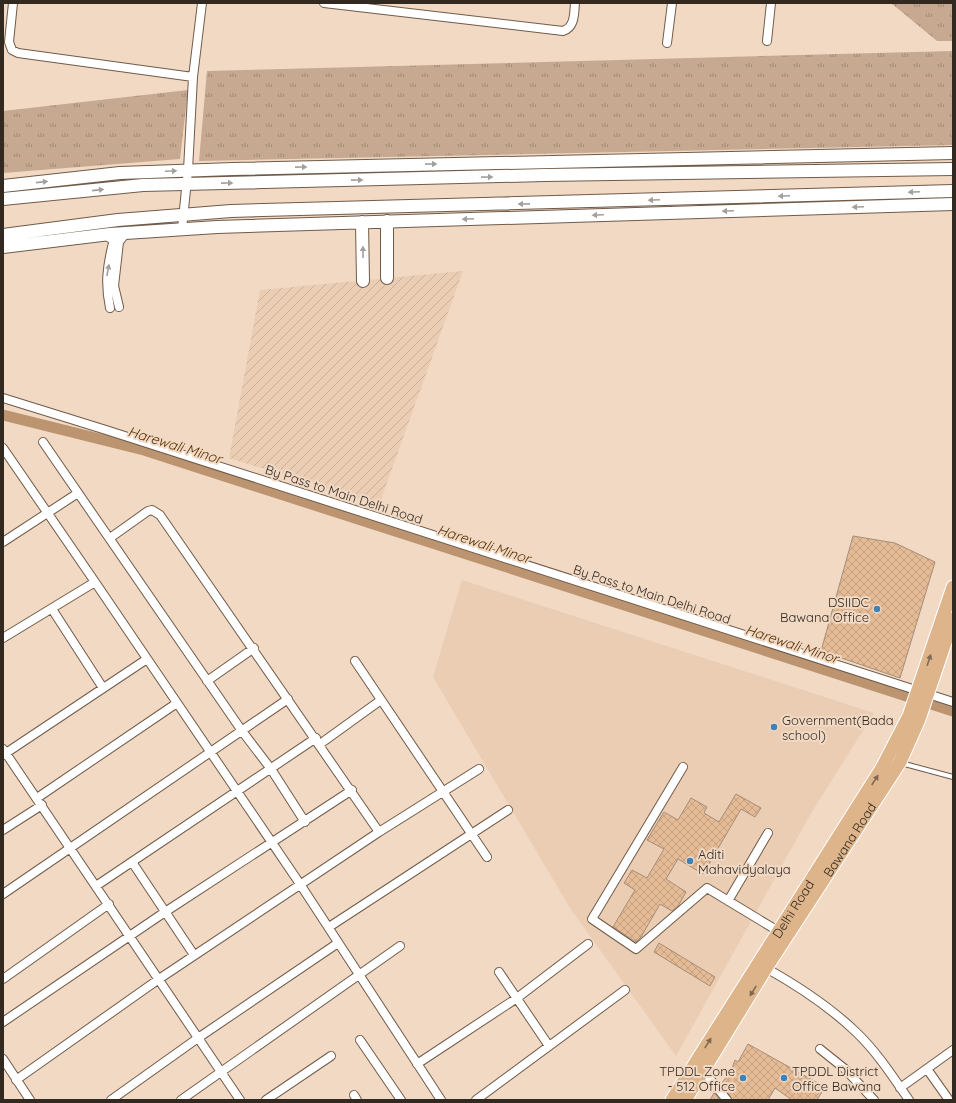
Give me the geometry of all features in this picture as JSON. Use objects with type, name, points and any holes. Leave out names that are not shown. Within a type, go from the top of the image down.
[{"type":"main road","points":[[3,186],[120,173],[188,170],[953,153]]},
{"type":"main road","points":[[3,199],[143,185],[545,175],[953,169]]},
{"type":"main road","points":[[3,235],[118,220],[231,211],[953,191]]},
{"type":"main road","points":[[3,248],[104,235],[182,229],[387,221],[953,204]]},
{"type":"main road","points":[[387,221],[387,278]]},
{"type":"main road","points":[[362,222],[363,281]]},
{"type":"main road","points":[[922,696],[953,587]]},
{"type":"main road","points":[[922,696],[953,619]]},
{"type":"main road","name":"Bawana Road","points":[[685,1100],[699,1067],[766,968],[900,762],[901,745],[922,696]]},
{"type":"main road","name":"Delhi Road","points":[[672,1100],[699,1067],[778,931],[882,768],[901,745]]},
{"type":"street","points":[[12,3],[9,42],[12,50],[18,53],[193,77]]},
{"type":"street","points":[[182,229],[188,170],[193,77],[202,3]]},
{"type":"street","points":[[324,3],[563,31],[570,28],[572,24],[575,3]]},
{"type":"street","points":[[667,43],[672,3]]},
{"type":"street","points":[[767,41],[771,3]]},
{"type":"street","points":[[119,307],[114,286],[120,239],[126,233]]},
{"type":"street","points":[[104,235],[113,240],[106,279],[106,288],[110,308]]},
{"type":"street","name":"By Pass to Main Delhi Road","points":[[3,398],[106,430],[922,696],[953,702]]},
{"type":"street","points":[[43,442],[207,681],[271,769],[305,822]]},
{"type":"street","points":[[3,449],[272,842],[441,1100]]},
{"type":"street","points":[[3,542],[78,493]]},
{"type":"street","points":[[110,538],[148,511],[156,511],[254,648],[380,832]]},
{"type":"street","points":[[3,638],[95,582]]},
{"type":"street","points":[[52,608],[103,688]]},
{"type":"street","points":[[207,681],[254,648]]},
{"type":"street","points":[[147,659],[4,753],[42,805],[240,1100]]},
{"type":"street","points":[[355,661],[470,834],[487,857]]},
{"type":"street","points":[[3,894],[71,849],[288,699]]},
{"type":"street","points":[[96,886],[271,769],[318,741],[381,700]]},
{"type":"street","points":[[37,798],[177,703]]},
{"type":"street","points":[[683,767],[592,919],[636,949],[707,888],[778,931]]},
{"type":"street","points":[[16,1080],[194,955],[442,791],[479,769]]},
{"type":"street","points":[[3,1022],[130,935],[352,790]]},
{"type":"street","points":[[3,830],[42,805]]},
{"type":"street","points":[[329,927],[508,810]]},
{"type":"street","points":[[728,901],[768,833]]},
{"type":"street","points":[[132,862],[194,955]]},
{"type":"street","points":[[3,979],[109,904]]},
{"type":"street","points":[[111,1100],[198,1038],[338,943]]},
{"type":"street","points":[[417,1064],[517,998],[588,944]]},
{"type":"street","points":[[181,1100],[400,946]]},
{"type":"street","points":[[766,968],[810,996],[857,1033],[876,1054],[909,1100]]},
{"type":"street","points":[[499,972],[549,1046]]},
{"type":"street","points":[[476,1100],[625,990]]},
{"type":"street","points":[[360,1040],[401,1100]]},
{"type":"street","points":[[820,1049],[845,1069],[873,1100]]},
{"type":"street","points":[[900,1088],[953,1050]]},
{"type":"street","points":[[266,1100],[331,1056]]},
{"type":"street","points":[[3,1059],[30,1100]]},
{"type":"street","points":[[699,1067],[727,1100]]},
{"type":"street","points":[[927,1069],[949,1100]]},
{"type":"lane","points":[[900,762],[953,777]]},
{"type":"shaded area","points":[[463,271],[379,505],[229,458],[260,290]]},
{"type":"shaded area","points":[[462,580],[874,713],[810,815],[676,1056],[570,908],[433,677]]},
{"type":"green space","points":[[891,3],[953,3],[953,41],[937,41]]},
{"type":"green space","points":[[953,51],[953,145],[199,161],[207,71]]},
{"type":"green space","points":[[188,90],[180,159],[3,173],[3,111]]},
{"type":"building","name":"DSIIDC Bawana Office","points":[[853,536],[895,543],[935,562],[900,678],[821,651]]},
{"type":"building","points":[[736,794],[761,808],[755,817],[741,809],[703,874],[678,859],[666,879],[686,892],[678,906],[672,911],[660,904],[641,937],[636,942],[613,927],[635,890],[624,883],[632,870],[647,878],[664,849],[647,840],[664,812],[678,820],[691,798],[707,807],[704,813],[719,822]]},
{"type":"building","points":[[659,943],[715,977],[710,986],[654,952]]},
{"type":"building","name":"TPDDL District Office Bawana","points":[[748,1044],[825,1087],[817,1100],[792,1100],[775,1088],[768,1100],[732,1100],[721,1084],[731,1071],[735,1060],[738,1062]]},
{"type":"building","points":[[714,1093],[720,1100],[710,1100]]},
{"type":"waterway","name":"Harewali Minor","points":[[3,415],[144,450],[953,711]]},
{"type":"place","name":"DSIIDC Bawana Office","points":[[877,609]]},
{"type":"place","name":"Government(Bada school)","points":[[774,727]]},
{"type":"place","name":"Aditi Mahavidyalaya","points":[[690,861]]},
{"type":"place","name":"TPDDL Zone - 512 Office","points":[[743,1078]]},
{"type":"place","name":"TPDDL District Office Bawana","points":[[784,1078]]}]
